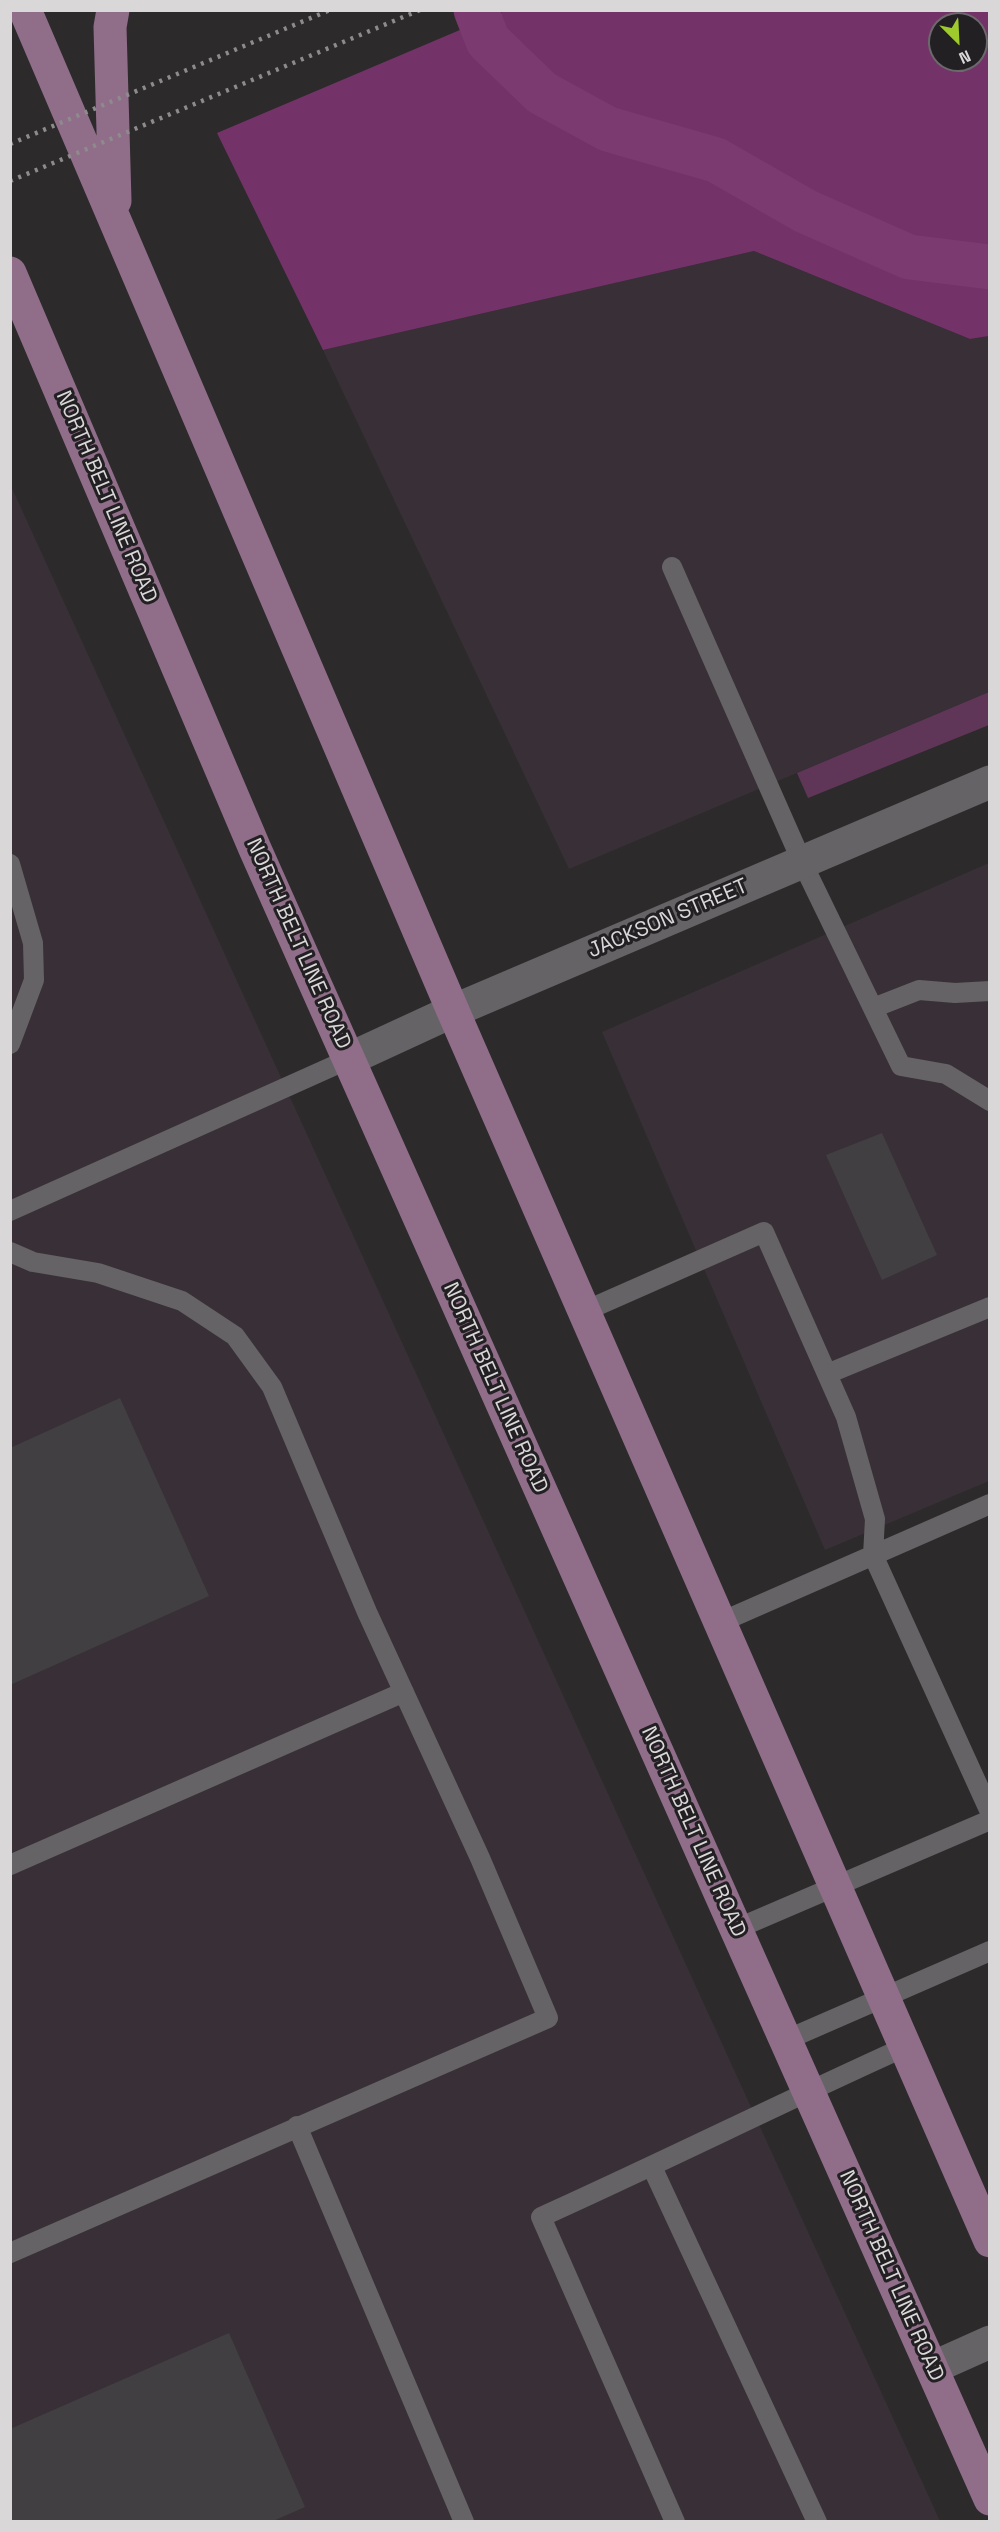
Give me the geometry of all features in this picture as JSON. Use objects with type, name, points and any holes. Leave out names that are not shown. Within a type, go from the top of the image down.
[{"type":"main road","points":[[25,10],[453,1011],[990,2241]]},
{"type":"main road","points":[[113,10],[110,48],[116,221]]},
{"type":"main road","name":"NORTH BELT LINE ROAD","points":[[10,273],[251,838],[990,2499]]},
{"type":"street","name":"JACKSON STREET","points":[[349,1059],[453,1011],[990,782]]},
{"type":"street","points":[[932,2368],[990,2342]]},
{"type":"lane","points":[[672,567],[802,862],[901,1066],[946,1074],[990,1101]]},
{"type":"lane","points":[[10,864],[33,943],[34,980],[10,1044]]},
{"type":"lane","points":[[873,1008],[920,990],[955,993],[990,991]]},
{"type":"lane","points":[[10,1211],[349,1059]]},
{"type":"lane","points":[[585,1311],[764,1232],[846,1417],[874,1520],[873,1555],[990,1812]]},
{"type":"lane","points":[[10,1252],[33,1262],[98,1273],[182,1302],[235,1336],[272,1387],[367,1612],[480,1858],[548,2018],[10,2253]]},
{"type":"lane","points":[[827,1374],[990,1307]]},
{"type":"lane","points":[[721,1622],[990,1504]]},
{"type":"lane","points":[[10,1865],[404,1692]]},
{"type":"lane","points":[[736,1929],[990,1820]]},
{"type":"lane","points":[[786,2040],[990,1951]]},
{"type":"lane","points":[[675,2522],[541,2217],[652,2167],[808,2090],[905,2047]]},
{"type":"lane","points":[[297,2126],[464,2522]]},
{"type":"lane","points":[[652,2167],[817,2522]]},
{"type":"shaded area","points":[[507,10],[989,11],[989,336],[970,339],[754,251],[323,350],[217,133]]},
{"type":"shaded area","points":[[754,251],[970,339],[989,336],[989,692],[569,869],[323,350]]},
{"type":"shaded area","points":[[11,486],[940,2521],[11,2521]]},
{"type":"shaded area","points":[[989,692],[989,725],[808,798],[797,773]]},
{"type":"shaded area","points":[[989,863],[989,1481],[825,1550],[602,1032]]},
{"type":"building","points":[[882,1133],[937,1255],[882,1280],[826,1155]]},
{"type":"building","points":[[120,1398],[209,1596],[10,1685],[10,1448]]},
{"type":"building","points":[[229,2333],[305,2507],[271,2522],[10,2522],[10,2429]]},
{"type":"waterway","points":[[476,10],[488,41],[542,93],[608,129],[716,160],[805,211],[909,257],[990,267]]},
{"type":"railway","points":[[10,144],[330,10]]},
{"type":"railway","points":[[10,181],[420,10]]}]
